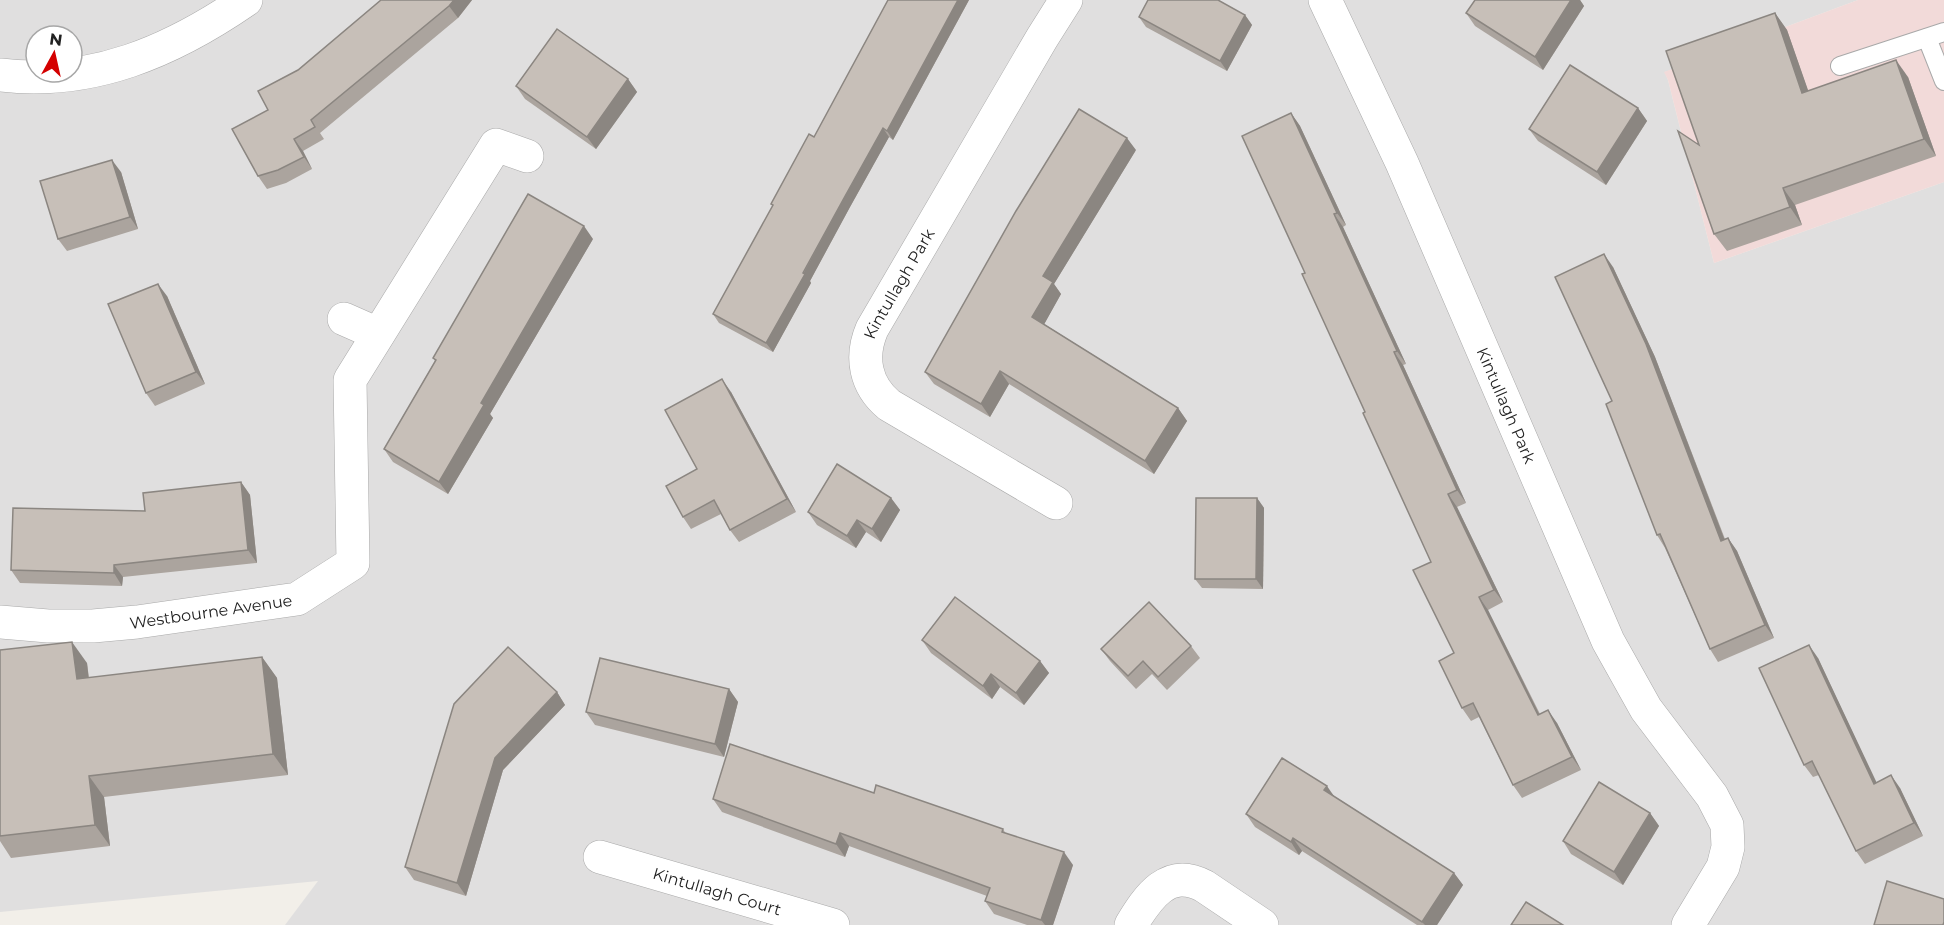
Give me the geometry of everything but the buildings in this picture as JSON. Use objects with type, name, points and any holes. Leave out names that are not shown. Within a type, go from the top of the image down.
[{"type":"street","points":[[0,75],[27,78],[63,77],[121,63],[171,45],[246,0]]},
{"type":"street","name":"Kintullagh Park","points":[[1056,503],[889,405],[874,390],[869,381],[865,359],[868,338],[872,329],[1066,0]]},
{"type":"street","name":"Kintullagh Park","points":[[1325,0],[1402,163],[1608,642],[1646,709],[1712,796],[1727,825],[1728,847],[1718,877],[1688,925]]},
{"type":"street","name":"Westbourne Avenue","points":[[0,622],[48,626],[93,626],[137,622],[297,599],[353,563],[350,380],[496,145],[527,156]]},
{"type":"street","points":[[344,320],[378,334]]},
{"type":"street","name":"Kintullagh Court","points":[[600,857],[833,925]]},
{"type":"street","points":[[1131,925],[1151,895],[1164,885],[1180,880],[1204,886],[1262,925]]},
{"type":"lane","points":[[1840,66],[1936,35],[1944,81]]},
{"type":"shaded area","points":[[0,0],[1858,0],[1665,72],[1714,263],[1944,182],[1944,925],[285,925],[318,881],[0,912]]},
{"type":"shaded area","points":[[1858,0],[1944,0],[1944,182],[1714,263],[1668,80],[1664,72]]}]
